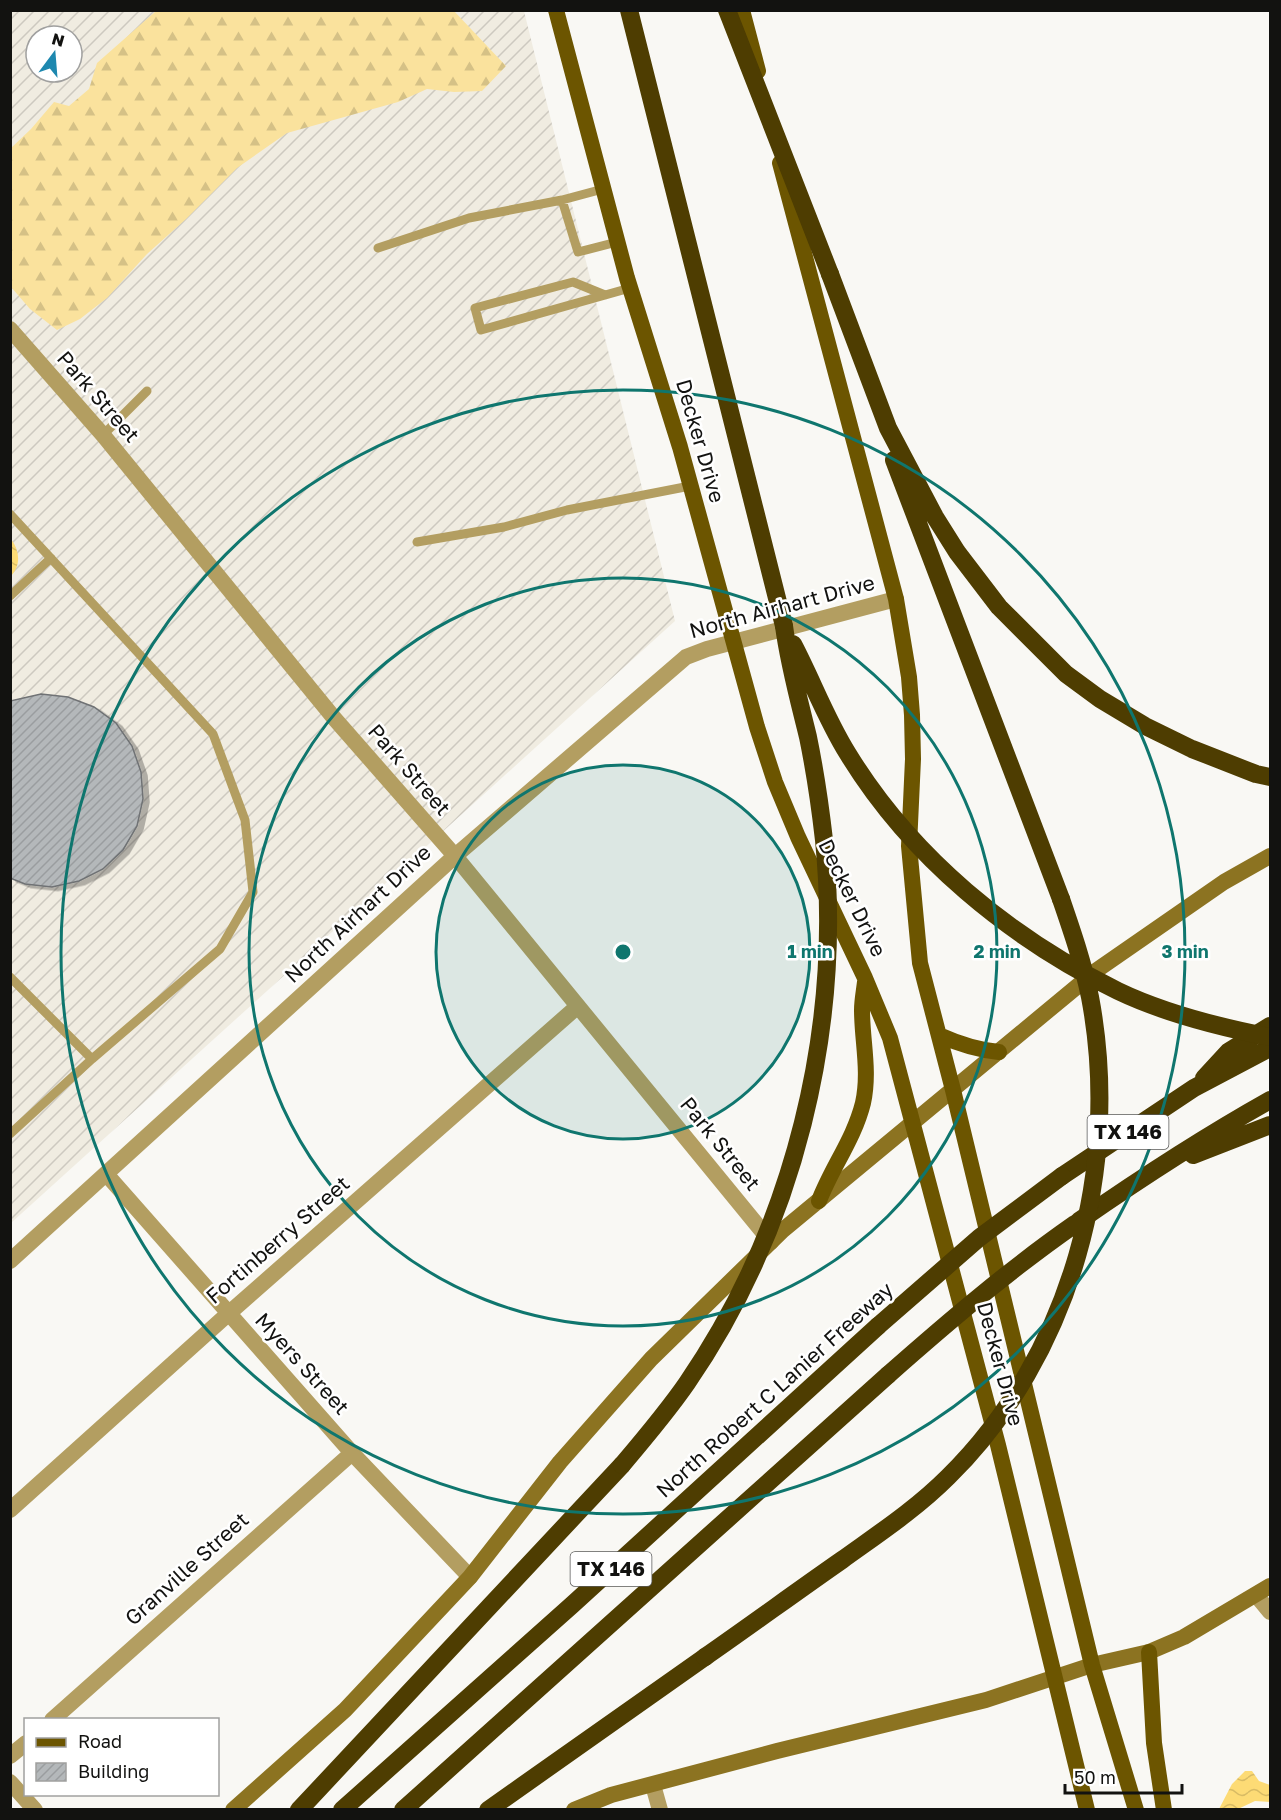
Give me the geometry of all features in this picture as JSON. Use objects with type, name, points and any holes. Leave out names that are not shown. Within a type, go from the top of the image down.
[{"type":"highway","points":[[727,10],[888,428],[935,517],[957,552],[999,607],[1066,674],[1100,699],[1145,726],[1192,749],[1256,774],[1270,777]]},
{"type":"highway","name":"Decker Drive","points":[[629,15],[784,626]]},
{"type":"highway","points":[[488,1809],[900,1519],[948,1477],[975,1448],[1018,1388],[1038,1355],[1064,1295],[1081,1240],[1096,1163],[1099,1110],[1096,1041],[1090,996],[1078,948],[895,464],[888,428]]},
{"type":"highway","points":[[784,626],[829,720],[848,755],[872,790],[913,840],[973,897],[1030,940],[1119,992],[1206,1023],[1270,1037]]},
{"type":"highway","points":[[299,1809],[622,1465],[687,1384],[710,1347],[761,1248],[798,1143],[811,1090],[824,1004],[829,893],[818,786],[789,660],[784,626]]},
{"type":"highway","points":[[1194,1088],[1228,1052],[1270,1026]]},
{"type":"highway","name":"North Robert C Lanier Freeway","points":[[342,1809],[878,1326],[979,1238],[1062,1176],[1194,1088],[1270,1048]]},
{"type":"highway","name":"TX 146","points":[[403,1809],[888,1375],[1008,1272],[1147,1174],[1221,1127],[1270,1100]]},
{"type":"highway","points":[[1147,1174],[1270,1125]]},
{"type":"main road","name":"Decker Drive","points":[[556,10],[617,242],[680,447],[757,727],[775,782],[890,1038],[998,1444],[1087,1809]]},
{"type":"main road","name":"Decker Drive","points":[[742,10],[794,219],[896,599],[909,677],[912,715],[913,759],[909,846],[920,963],[953,1089],[1092,1665],[1137,1809]]},
{"type":"main road","points":[[233,1809],[345,1710],[470,1577],[560,1462],[651,1359],[771,1242],[1097,970],[1224,882],[1270,856]]},
{"type":"main road","points":[[819,1201],[829,1176],[854,1131],[863,1102],[866,1072],[862,1010],[865,978]]},
{"type":"main road","points":[[939,1035],[978,1050],[999,1052]]},
{"type":"main road","points":[[574,1809],[610,1795],[986,1700],[1092,1665],[1149,1652],[1184,1637],[1263,1590]]},
{"type":"main road","points":[[1149,1652],[1154,1743],[1164,1809]]},
{"type":"street","name":"Park Street","points":[[10,329],[103,435],[334,718],[455,856],[771,1242]]},
{"type":"street","name":"North Airhart Drive","points":[[10,1261],[455,856],[686,657],[707,649],[896,599]]},
{"type":"street","name":"Fortinberry Street","points":[[10,1510],[228,1314],[578,1006]]},
{"type":"street","name":"Myers Street","points":[[107,1175],[352,1453],[470,1577]]},
{"type":"street","name":"Granville Street","points":[[53,1718],[352,1453]]},
{"type":"street","points":[[1263,1590],[1270,1612]]},
{"type":"street","points":[[10,1756],[24,1745]]},
{"type":"street","points":[[10,1782],[35,1809]]},
{"type":"street","points":[[653,1785],[660,1809]]},
{"type":"lane","points":[[378,248],[469,218],[562,200],[603,189]]},
{"type":"lane","points":[[562,200],[578,252],[617,242]]},
{"type":"lane","points":[[605,295],[573,282],[475,308],[481,330],[630,288]]},
{"type":"lane","points":[[103,435],[147,391]]},
{"type":"lane","points":[[417,542],[504,527],[567,510],[690,486]]},
{"type":"lane","points":[[10,514],[213,734],[245,820],[253,892],[220,949],[92,1059],[10,1134]]},
{"type":"lane","points":[[10,596],[51,558]]},
{"type":"lane","points":[[10,977],[92,1059]]},
{"type":"shaded area","points":[[11,11],[524,11],[675,621],[11,1223]]},
{"type":"green space","points":[[156,11],[454,11],[506,66],[482,91],[454,92],[427,89],[398,102],[287,133],[237,168],[147,254],[107,298],[80,319],[57,330],[30,309],[11,287],[11,148],[54,102],[69,106],[89,89],[97,63]]},
{"type":"water","points":[[11,539],[16,548],[18,563],[11,576]]},
{"type":"water","points":[[1245,1771],[1252,1771],[1259,1781],[1270,1785],[1270,1802],[1255,1801],[1238,1809],[1219,1809],[1232,1784]]},
{"type":"building","points":[[41,694],[68,697],[94,707],[116,723],[132,746],[141,772],[143,799],[137,826],[123,850],[103,869],[79,881],[52,887],[25,884],[10,878],[10,701]]}]
